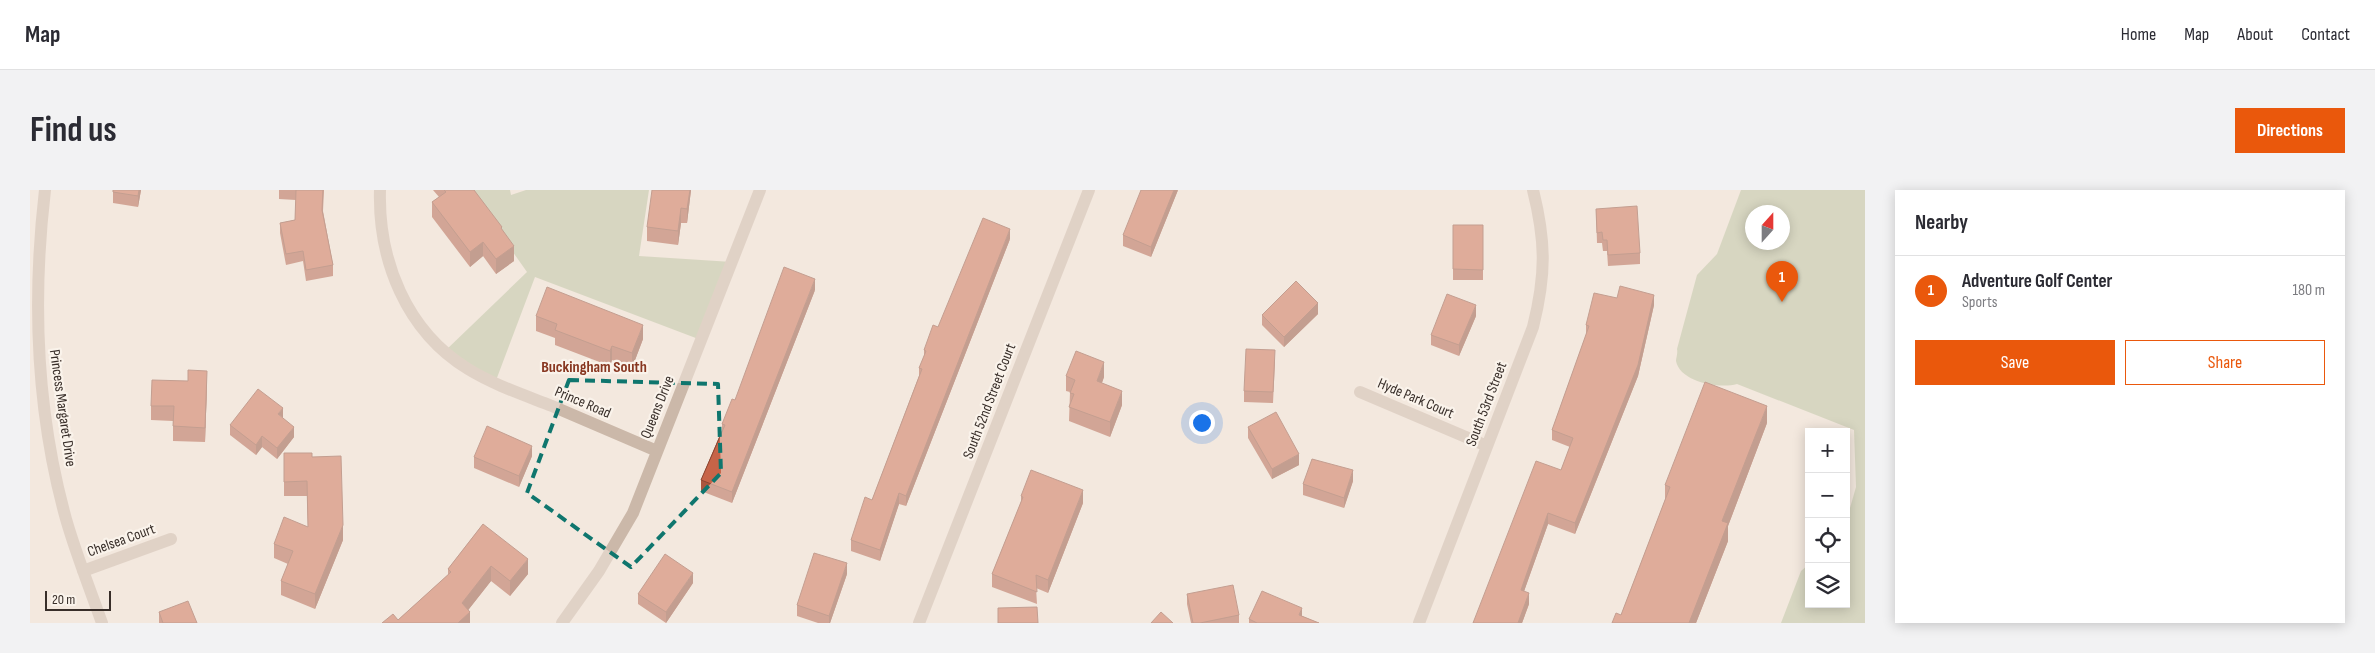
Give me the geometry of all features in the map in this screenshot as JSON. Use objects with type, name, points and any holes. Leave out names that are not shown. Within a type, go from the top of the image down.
[{"type":"street","name":"Princess Margaret Drive","points":[[45,190],[38,246],[36,390],[66,519],[102,623]]},
{"type":"street","name":"Prince Road","points":[[380,190],[379,214],[383,243],[392,276],[405,302],[421,326],[445,351],[468,369],[495,383],[657,451]]},
{"type":"street","name":"Queens Drive","points":[[562,623],[599,571],[633,513],[760,190]]},
{"type":"street","name":"South 52nd Street Court","points":[[919,623],[1089,190]]},
{"type":"street","name":"South 53rd Street","points":[[1419,623],[1533,327],[1542,290],[1544,256],[1541,221],[1533,190]]},
{"type":"street","name":"Hyde Park Court","points":[[1360,392],[1487,446]]},
{"type":"street","name":"Chelsea Court","points":[[83,572],[171,539]]},
{"type":"highlighted area","points":[[569,380],[718,384],[721,473],[631,567],[527,493]]},
{"type":"green space","points":[[469,190],[510,190],[511,195],[526,190],[649,190],[639,256],[732,262],[701,340],[535,277],[495,383],[445,351],[527,272]]},
{"type":"green space","points":[[1741,190],[1865,190],[1865,623],[1781,623],[1801,571],[1805,568],[1805,608],[1850,608],[1850,508],[1856,487],[1854,430],[1737,384],[1711,384],[1692,379],[1685,374],[1679,368],[1676,361],[1677,349],[1697,275],[1717,254]]},
{"type":"building","points":[[113,190],[139,190],[138,196],[113,192]]},
{"type":"building","points":[[296,190],[323,190],[322,210],[333,265],[306,270],[303,251],[286,254],[280,223],[295,220]]},
{"type":"building","points":[[444,190],[474,190],[514,246],[496,259],[483,242],[470,252],[432,202],[446,192]]},
{"type":"building","points":[[652,190],[690,190],[687,209],[681,208],[678,231],[647,227]]},
{"type":"building","points":[[1141,190],[1174,190],[1151,247],[1123,235]]},
{"type":"building","points":[[1637,206],[1640,253],[1608,255],[1607,240],[1603,240],[1602,232],[1597,233],[1596,209]]},
{"type":"building","points":[[983,218],[1010,229],[906,496],[899,493],[880,550],[851,540],[865,497],[872,500],[922,369],[919,368],[933,325],[938,327]]},
{"type":"building","points":[[1453,225],[1483,225],[1483,270],[1453,269]]},
{"type":"building","points":[[784,267],[815,279],[732,492],[701,480],[725,425],[722,424],[732,399],[735,400]]},
{"type":"building","points":[[1296,281],[1318,303],[1284,337],[1262,315]]},
{"type":"building","points":[[1620,286],[1654,295],[1638,365],[1575,523],[1548,513],[1521,590],[1529,593],[1518,623],[1473,623],[1536,461],[1561,470],[1573,438],[1552,430],[1589,326],[1586,325],[1594,293],[1617,298]]},
{"type":"building","points":[[547,287],[643,325],[632,353],[612,346],[610,351],[555,330],[557,324],[536,316]]},
{"type":"building","points":[[1447,294],[1476,305],[1459,345],[1431,335]]},
{"type":"building","points":[[1246,349],[1275,350],[1273,392],[1244,391]]},
{"type":"building","points":[[1076,351],[1104,362],[1097,381],[1122,391],[1110,422],[1069,407],[1074,394],[1070,393],[1075,380],[1066,376]]},
{"type":"building","points":[[188,370],[207,371],[205,428],[173,426],[174,406],[151,406],[152,380],[188,381]]},
{"type":"building","points":[[1705,382],[1767,406],[1722,521],[1728,523],[1689,623],[1612,623],[1616,613],[1621,615],[1670,487],[1665,485]]},
{"type":"building","points":[[258,389],[283,408],[278,414],[294,427],[277,448],[262,436],[256,445],[230,425]]},
{"type":"building","points":[[1276,412],[1299,454],[1272,469],[1248,427]]},
{"type":"building","points":[[487,426],[532,446],[519,476],[474,457]]},
{"type":"building","points":[[284,453],[312,453],[312,457],[341,456],[343,525],[315,594],[281,581],[293,551],[274,544],[284,517],[308,527],[307,481],[284,482]]},
{"type":"building","points":[[1312,459],[1353,470],[1344,498],[1303,484]]},
{"type":"building","points":[[1031,470],[1083,490],[1048,580],[1036,575],[1037,592],[992,574],[1023,497],[1021,496]]},
{"type":"building","points":[[483,524],[528,559],[510,581],[491,566],[462,603],[470,612],[458,623],[382,623],[393,614],[398,620],[451,572],[448,569]]},
{"type":"building","points":[[814,553],[847,563],[829,616],[797,605]]},
{"type":"building","points":[[665,554],[693,573],[666,612],[638,594]]},
{"type":"building","points":[[1233,585],[1239,615],[1193,623],[1187,594]]},
{"type":"building","points":[[1262,591],[1302,608],[1299,615],[1319,623],[1257,623],[1249,619]]},
{"type":"building","points":[[188,601],[197,623],[163,623],[159,612]]},
{"type":"building","points":[[1037,607],[1038,623],[998,623],[998,608]]},
{"type":"building","points":[[1161,612],[1173,623],[1151,623]]},
{"type":"place","name":"Adventure Golf Center","points":[[1782,302]]},
{"type":"district","name":"Buckingham South","points":[[594,366]]}]
